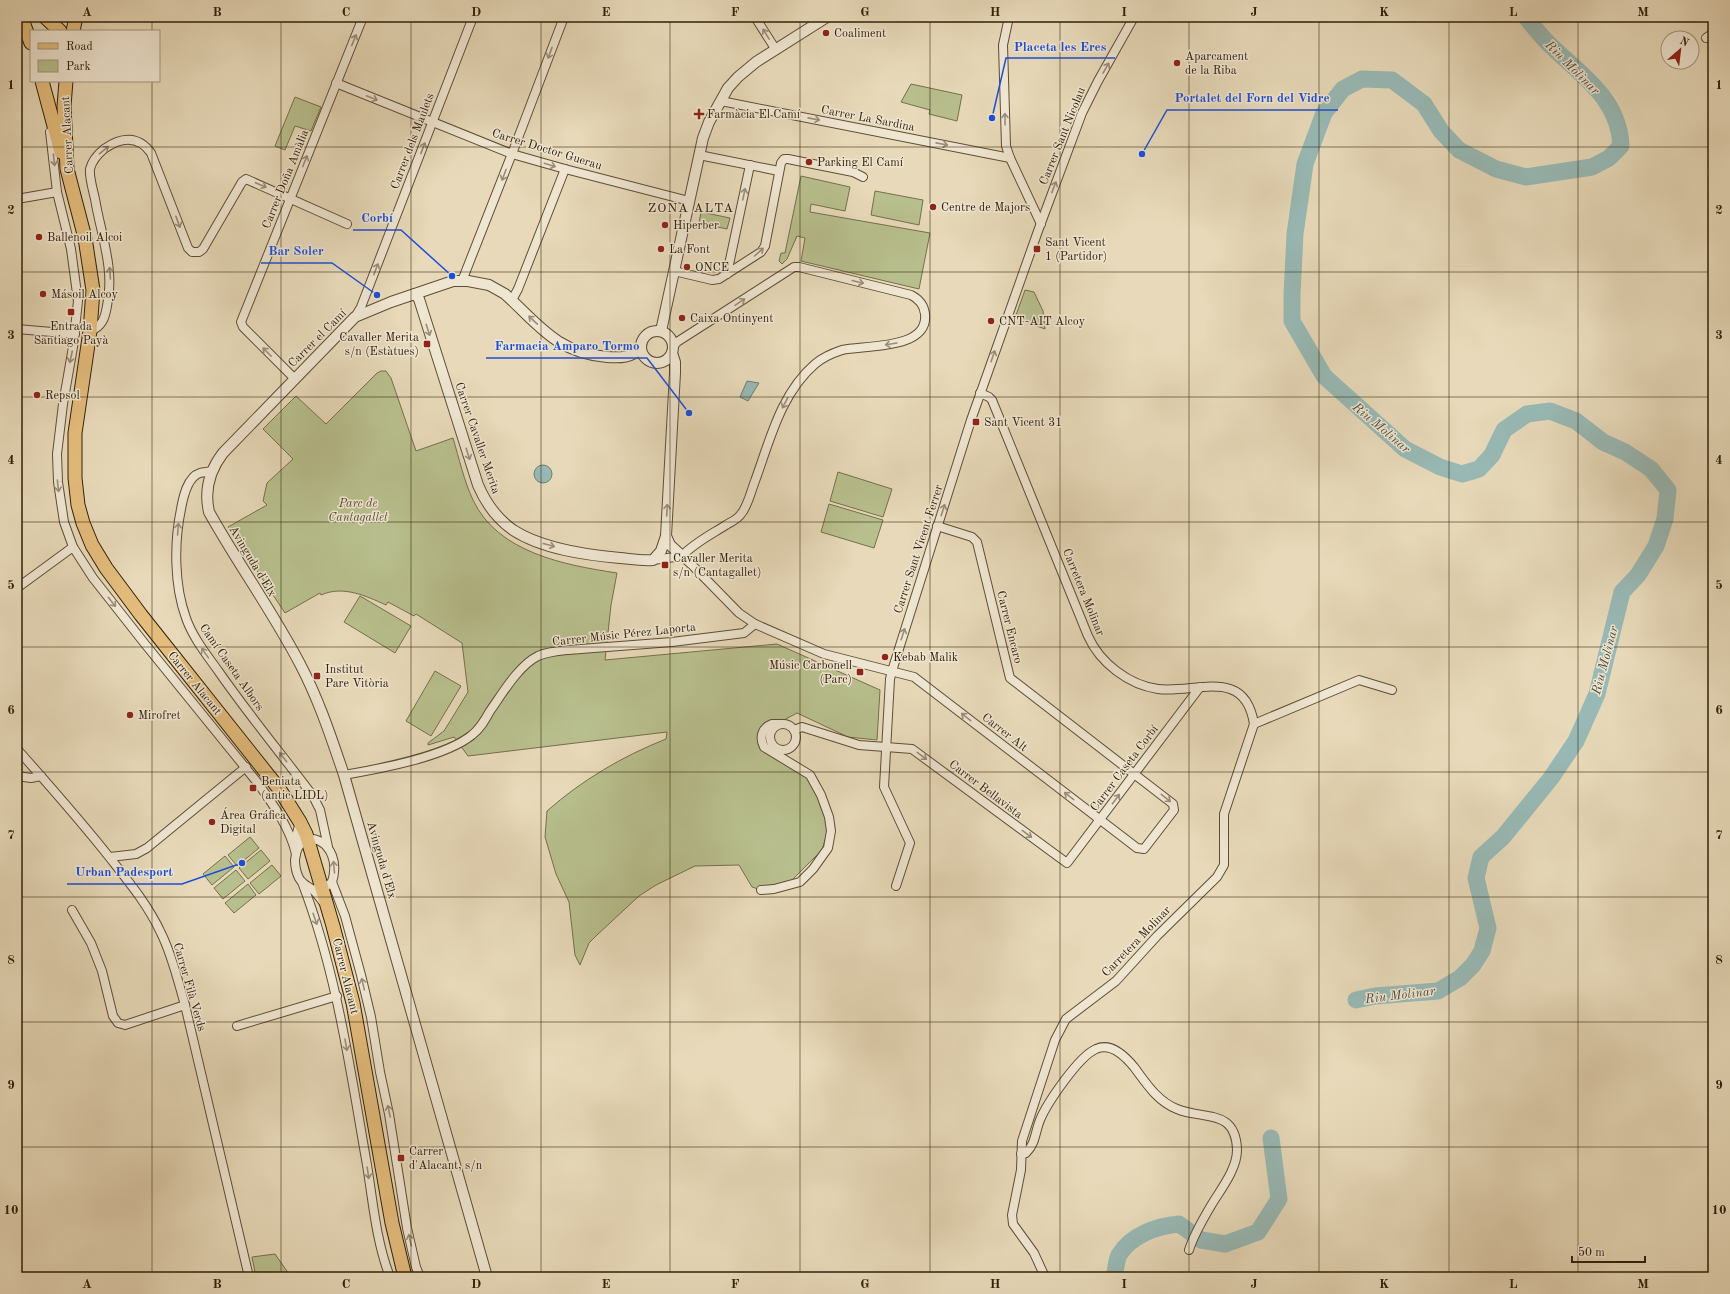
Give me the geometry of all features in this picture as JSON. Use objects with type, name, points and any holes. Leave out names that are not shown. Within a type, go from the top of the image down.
[{"type":"main road","points":[[20,17],[30,41]]},
{"type":"main road","points":[[45,17],[59,30]]},
{"type":"main road","points":[[74,30],[76,17]]},
{"type":"main road","points":[[42,83],[48,92],[56,97],[59,97],[66,86]]},
{"type":"main road","points":[[42,83],[67,169]]},
{"type":"main road","name":"Carrer Alacant","points":[[66,86],[64,112],[67,169],[85,238],[93,294],[90,331],[77,411],[74,456],[77,499],[85,530],[100,558],[122,591],[280,790],[313,840],[322,887],[358,1028],[392,1223],[405,1277]]},
{"type":"street","name":"Carrer Doña Amàlia","points":[[295,379],[243,327],[241,322],[363,17]]},
{"type":"street","name":"Carrer dels Maulets","points":[[355,317],[362,307],[473,17]]},
{"type":"street","points":[[462,281],[564,17]]},
{"type":"street","points":[[755,17],[776,50]]},
{"type":"street","points":[[661,332],[702,138],[709,122],[728,88],[746,70],[827,17]]},
{"type":"street","points":[[1009,17],[1003,45],[1006,146],[1010,158],[1041,224]]},
{"type":"street","name":"Carrer Sant Nicolau","points":[[1041,224],[1082,113],[1134,17]]},
{"type":"street","name":"Carrer Doctor Guerau","points":[[336,83],[512,154],[689,201]]},
{"type":"street","name":"Carrer La Sardina","points":[[721,101],[1010,158]]},
{"type":"street","name":"Carrer Alacant","points":[[49,107],[57,192],[75,270],[78,301],[75,334],[60,421],[57,469],[61,509],[73,546],[108,596],[246,768],[277,811],[293,841],[296,852],[295,867],[316,921],[337,996],[348,1051],[376,1222],[382,1253],[390,1277]]},
{"type":"street","points":[[90,331],[95,330],[104,320],[110,294],[110,269],[90,168],[98,155],[110,145],[122,139],[132,139],[145,145],[151,153],[188,248],[192,252],[199,252],[202,249],[244,180],[248,180],[347,224]]},
{"type":"street","points":[[699,155],[779,171]]},
{"type":"street","points":[[674,271],[712,280],[719,279],[761,252],[765,246],[779,171],[781,163],[784,159],[853,172],[863,177]]},
{"type":"street","points":[[727,274],[750,165]]},
{"type":"street","points":[[512,300],[518,289],[565,169]]},
{"type":"street","points":[[17,199],[57,192]]},
{"type":"street","name":"Carrer Sant Vicent Ferrer","points":[[896,886],[910,843],[884,787],[890,679],[980,393],[1041,224]]},
{"type":"street","points":[[653,560],[661,551],[666,536],[675,362],[672,350],[670,338],[661,332],[652,331],[648,334],[643,340],[641,348],[646,358],[654,362],[666,360],[672,350],[677,342],[794,267],[799,266],[911,295],[918,300],[923,306],[925,322],[916,335],[907,340],[894,344],[841,351],[828,355],[816,363],[794,389],[777,418],[742,514],[690,548],[682,556],[670,545],[666,536]]},
{"type":"street","name":"Carrer el Camí","points":[[212,472],[215,464],[224,453],[355,317],[450,282],[462,281],[489,284],[512,300],[559,343],[575,351],[602,357],[629,357],[641,348]]},
{"type":"street","name":"Carrer Cavaller Merita","points":[[415,294],[419,298],[478,485],[488,506],[494,514],[513,530],[546,544],[598,556],[653,560],[682,556]]},
{"type":"street","points":[[17,329],[75,334]]},
{"type":"street","name":"Carretera Molinar","points":[[980,393],[992,400],[1088,636],[1096,651],[1117,671],[1137,683],[1148,687],[1168,689],[1217,686],[1237,693],[1250,709],[1254,724],[1224,814],[1224,865],[1217,877],[1157,936],[1116,981],[1066,1019],[1055,1040],[1022,1141],[1021,1170],[1012,1214],[1013,1224],[1034,1253],[1045,1277]]},
{"type":"street","name":"Camí Caseta Albors","points":[[212,472],[201,472],[193,478],[182,501],[179,521],[177,557],[182,607],[197,640],[240,702],[313,796],[320,810],[328,848],[335,867],[322,887]]},
{"type":"street","name":"Avinguda d'Elx","points":[[212,472],[208,493],[209,512],[300,664],[324,718],[344,775],[487,1277]]},
{"type":"street","name":"Carrer Encaro","points":[[937,526],[972,537],[977,542],[1010,678],[1135,774]]},
{"type":"street","points":[[17,588],[73,546]]},
{"type":"street","name":"Carrer Alt","points":[[682,556],[738,613],[755,624],[824,654],[914,677],[1141,850],[1144,849],[1174,810],[1174,804],[1135,774]]},
{"type":"street","name":"Carrer Músic Pérez Laporta","points":[[344,775],[384,768],[456,746],[480,727],[524,666],[537,657],[552,652],[568,650],[672,642],[744,633],[755,624]]},
{"type":"street","points":[[1254,724],[1359,680],[1392,690]]},
{"type":"street","name":"Carrer Caseta Corbí","points":[[1067,864],[1200,686]]},
{"type":"street","points":[[761,890],[774,889],[800,882],[813,869],[828,848],[831,831],[829,817],[821,795],[810,775],[764,747],[761,738],[764,729],[772,724],[782,724],[790,726],[794,730],[796,736],[794,745],[787,750],[778,749],[771,743],[770,735],[774,728],[782,724]]},
{"type":"street","name":"Carrer Bellavista","points":[[794,730],[802,726],[859,745],[912,749],[1067,864]]},
{"type":"street","name":"Carrer Filà Verds","points":[[17,749],[110,857],[144,902],[162,934],[175,968],[185,1005],[249,1277]]},
{"type":"street","points":[[110,857],[136,854],[147,848],[246,768]]},
{"type":"street","points":[[17,776],[31,778],[41,776]]},
{"type":"street","points":[[296,852],[297,833],[300,822]]},
{"type":"street","points":[[296,852],[301,844],[313,840],[328,848]]},
{"type":"street","points":[[302,882],[322,887]]},
{"type":"street","name":"Carrer Alacant","points":[[322,887],[345,916],[361,975],[371,1017],[389,1114],[407,1228],[418,1275]]},
{"type":"street","points":[[72,910],[91,943],[102,971],[112,1016],[118,1023],[125,1025],[185,1005]]},
{"type":"street","points":[[237,1026],[337,996]]},
{"type":"street","points":[[1021,1154],[1026,1153],[1034,1144],[1039,1122],[1057,1092],[1089,1053],[1100,1048],[1107,1048],[1121,1053],[1135,1068],[1148,1087],[1165,1102],[1176,1109],[1217,1117],[1224,1120],[1235,1137],[1237,1151],[1236,1159],[1196,1233],[1189,1250]]},
{"type":"green space","points":[[911,84],[962,95],[957,121],[929,114],[930,110],[901,102]]},
{"type":"green space","points":[[295,97],[321,107],[311,131],[295,126],[285,150],[275,146]]},
{"type":"green space","points":[[801,176],[850,187],[845,211],[811,204],[810,212],[930,233],[919,289],[801,261],[805,238],[797,236],[787,259],[782,264],[779,261],[781,253],[785,253]]},
{"type":"green space","points":[[875,191],[923,200],[919,225],[871,215]]},
{"type":"green space","points":[[701,212],[730,218],[727,229],[699,223]]},
{"type":"green space","points":[[1025,290],[1034,292],[1043,311],[1045,329],[1015,318]]},
{"type":"green space","name":"Parc de Cantagallet","points":[[386,371],[391,378],[416,451],[453,438],[464,477],[473,500],[484,518],[499,533],[516,544],[555,560],[576,566],[617,573],[611,605],[605,660],[777,644],[880,690],[877,740],[848,737],[797,713],[769,728],[765,736],[765,740],[769,747],[797,762],[812,780],[829,826],[822,850],[790,882],[761,890],[752,887],[739,865],[695,866],[656,885],[639,896],[589,943],[580,965],[575,955],[569,902],[556,874],[545,837],[547,811],[589,779],[634,753],[666,739],[667,732],[468,756],[454,737],[428,745],[428,743],[444,731],[468,692],[462,643],[416,614],[414,616],[388,602],[386,605],[362,595],[346,591],[329,592],[321,595],[320,593],[285,613],[228,527],[267,505],[263,501],[267,483],[293,459],[263,429],[296,396],[326,424],[377,373]]},
{"type":"green space","points":[[838,472],[892,489],[883,517],[830,501]]},
{"type":"green space","points":[[829,504],[883,520],[874,548],[821,532]]},
{"type":"green space","points":[[360,596],[411,626],[395,653],[344,622]]},
{"type":"green space","points":[[435,671],[461,686],[431,736],[406,721]]},
{"type":"green space","points":[[250,837],[259,848],[237,866],[228,855]]},
{"type":"green space","points":[[261,850],[270,861],[248,879],[239,868]]},
{"type":"green space","points":[[225,856],[234,867],[212,885],[203,874]]},
{"type":"green space","points":[[272,865],[281,876],[259,894],[250,883]]},
{"type":"green space","points":[[236,870],[245,881],[223,899],[214,888]]},
{"type":"green space","points":[[248,884],[256,895],[234,913],[225,903]]},
{"type":"green space","points":[[275,1254],[291,1277],[256,1277],[252,1257]]},
{"type":"water","points":[[747,381],[759,383],[748,401],[740,397]]},
{"type":"water","points":[[543,465],[549,468],[552,474],[549,480],[543,483],[537,480],[534,474],[537,468]]},
{"type":"waterway","name":"Riu Molinar","points":[[1356,1000],[1375,996],[1438,991],[1460,978],[1473,965],[1482,951],[1488,928],[1476,878],[1481,857],[1503,837],[1551,778],[1576,741],[1597,694],[1622,592],[1638,575],[1656,546],[1665,519],[1668,490],[1651,469],[1625,452],[1603,442],[1576,421],[1550,411],[1527,414],[1504,430],[1492,455],[1479,469],[1462,474],[1440,467],[1405,449],[1324,376],[1292,321],[1295,234],[1305,164],[1324,113],[1343,89],[1362,79],[1392,80],[1424,104],[1441,131],[1459,150],[1496,169],[1526,177],[1592,167],[1609,158],[1621,146],[1619,129],[1605,100],[1596,88],[1545,40],[1526,17]]},
{"type":"waterway","name":"Riu Molinar","points":[[1114,1277],[1118,1257],[1124,1248],[1137,1237],[1154,1229],[1179,1224],[1201,1240],[1225,1244],[1258,1232],[1279,1199],[1271,1138]]},
{"type":"place","name":"Coaliment","points":[[826,33]]},
{"type":"place","name":"Aparcament de la Riba","points":[[1177,63]]},
{"type":"place","name":"Farmàcia El Camí","points":[[699,114]]},
{"type":"place","name":"Placeta les Eres","points":[[992,118]]},
{"type":"place","name":"Portalet del Forn del Vidre","points":[[1142,154]]},
{"type":"place","name":"Parking El Camí","points":[[809,162]]},
{"type":"place","name":"Centre de Majors","points":[[933,207]]},
{"type":"place","name":"Hiperber","points":[[665,225]]},
{"type":"place","name":"Ballenoil Alcoi","points":[[39,237]]},
{"type":"place","name":"La Font","points":[[661,249]]},
{"type":"place","name":"Sant Vicent 1 (Partidor)","points":[[1037,249]]},
{"type":"place","name":"ONCE","points":[[687,267]]},
{"type":"place","name":"Corbí","points":[[452,276]]},
{"type":"place","name":"Másoil Alcoy","points":[[43,294]]},
{"type":"place","name":"Bar Soler","points":[[377,295]]},
{"type":"place","name":"Entrada Santiago Payà","points":[[71,312]]},
{"type":"place","name":"Caixa Ontinyent","points":[[682,318]]},
{"type":"place","name":"CNT-AIT Alcoy","points":[[991,321]]},
{"type":"place","name":"Cavaller Merita s/n (Estàtues)","points":[[427,344]]},
{"type":"place","name":"Repsol","points":[[37,395]]},
{"type":"place","name":"Farmacia Amparo Tormo","points":[[689,413]]},
{"type":"place","name":"Sant Vicent 31","points":[[976,422]]},
{"type":"place","name":"Cavaller Merita s/n (Cantagallet)","points":[[665,565]]},
{"type":"place","name":"Kebab Malik","points":[[885,657]]},
{"type":"place","name":"Músic Carbonell (Parc)","points":[[860,672]]},
{"type":"place","name":"Institut Pare Vitòria","points":[[317,676]]},
{"type":"place","name":"Mirofret","points":[[130,715]]},
{"type":"place","name":"Beniata (antic LIDL)","points":[[253,788]]},
{"type":"place","name":"Área Gráfica Digital","points":[[212,822]]},
{"type":"place","name":"Urban Padesport","points":[[242,863]]},
{"type":"place","name":"Carrer d'Alacant, s/n","points":[[401,1158]]},
{"type":"district","name":"ZONA ALTA","points":[[691,207]]}]
